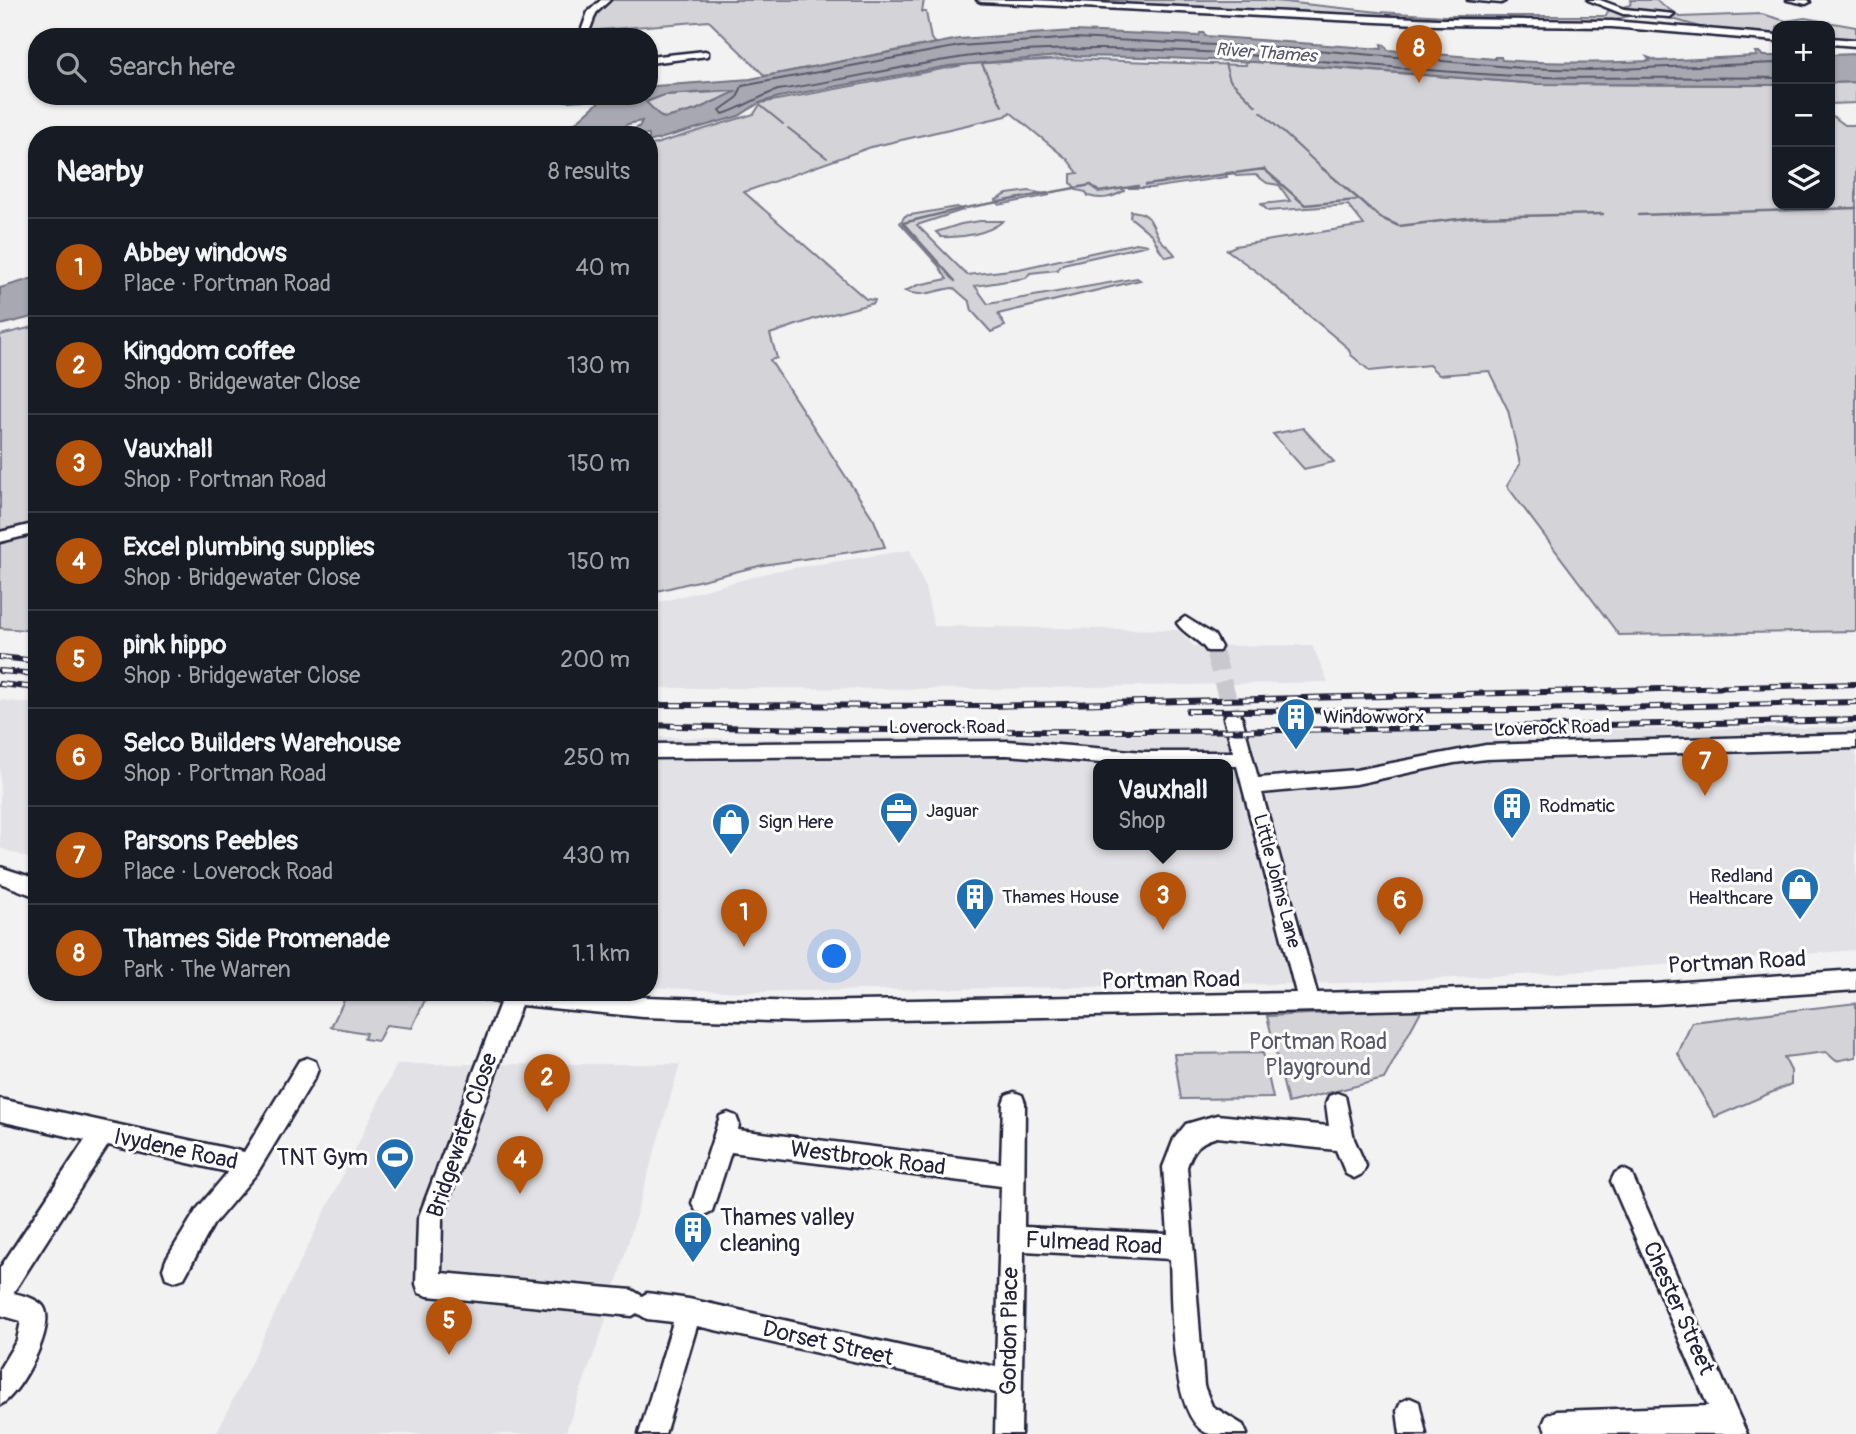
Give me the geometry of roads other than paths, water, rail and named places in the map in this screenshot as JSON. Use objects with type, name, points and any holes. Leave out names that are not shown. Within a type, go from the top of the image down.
[{"type":"street","points":[[587,28],[593,12],[606,0]]},
{"type":"street","points":[[981,0],[1437,22],[1685,26],[1706,31],[1772,37]]},
{"type":"street","points":[[1472,0],[1498,1]]},
{"type":"street","points":[[1592,0],[1623,11],[1670,14]]},
{"type":"street","points":[[1646,0],[1685,26]]},
{"type":"street","points":[[1791,0],[1806,2],[1803,0]]},
{"type":"street","points":[[1835,41],[1856,43]]},
{"type":"street","points":[[658,59],[705,54]]},
{"type":"street","points":[[0,537],[28,530]]},
{"type":"street","points":[[1185,622],[1208,639],[1213,647]]},
{"type":"street","name":"Little Johns Lane","points":[[1233,718],[1309,1003]]},
{"type":"street","name":"Loverock Road","points":[[1252,786],[1356,777],[1454,756],[1486,752],[1856,741]]},
{"type":"street","name":"Loverock Road","points":[[658,751],[1007,748],[1144,759],[1244,759]]},
{"type":"street","points":[[0,875],[28,885]]},
{"type":"street","name":"Portman Road","points":[[578,1001],[643,1007],[801,1012],[1655,994],[1855,981]]},
{"type":"street","name":"Bridgewater Close","points":[[500,1001],[430,1219],[428,1284],[639,1305]]},
{"type":"street","name":"Ivydene Road","points":[[174,1269],[211,1209],[249,1165],[307,1069]]},
{"type":"street","name":"Gordon Place","points":[[1008,1434],[1014,1103]]},
{"type":"street","points":[[1337,1104],[1343,1139],[1354,1166]]},
{"type":"street","name":"Ivydene Road","points":[[0,1110],[249,1165]]},
{"type":"street","points":[[1181,1247],[1175,1167],[1182,1147],[1194,1132],[1217,1126],[1343,1139]]},
{"type":"street","name":"Westbrook Road","points":[[704,1203],[726,1132],[1012,1176]]},
{"type":"street","points":[[0,1290],[103,1133]]},
{"type":"street","name":"Chester Street","points":[[1623,1181],[1731,1427]]},
{"type":"street","name":"Fulmead Road","points":[[1011,1238],[1181,1247],[1191,1387],[1203,1415],[1234,1434]]},
{"type":"street","points":[[0,1302],[26,1309],[34,1315],[34,1323],[28,1347],[0,1392]]},
{"type":"street","name":"Dorset Street","points":[[639,1305],[689,1312],[1009,1383]]},
{"type":"street","points":[[652,1434],[689,1312]]},
{"type":"street","points":[[1556,1424],[1731,1427]]},
{"type":"water","name":"River Thames","points":[[1074,31],[1199,36],[1204,33],[1205,36],[1382,49],[1381,44],[1388,50],[1558,63],[1650,61],[1647,57],[1658,61],[1757,56],[1755,52],[1772,56],[1772,85],[1537,84],[1276,63],[1059,56],[949,66],[779,97],[759,103],[739,116],[658,139],[658,126],[640,126],[642,121],[625,126],[570,126],[595,105],[649,105],[661,117],[666,118],[696,110],[737,91],[658,97],[658,86],[750,79],[959,39]]},
{"type":"water","points":[[1856,54],[1856,82],[1835,83],[1835,55]]},
{"type":"water","points":[[28,280],[28,318],[0,325],[0,288]]},
{"type":"waterway","points":[[982,64],[1002,106]]},
{"type":"waterway","name":"River Thames","points":[[1225,64],[1230,80],[1256,106]]},
{"type":"waterway","points":[[761,106],[783,124]]},
{"type":"waterway","points":[[1261,112],[1324,170]]},
{"type":"waterway","points":[[788,128],[827,158]]},
{"type":"waterway","points":[[1322,168],[1381,218],[1399,226],[1475,217],[1603,214]]},
{"type":"waterway","points":[[1146,185],[1264,169],[1305,205],[1357,200]]},
{"type":"waterway","points":[[1257,170],[1265,170]]},
{"type":"waterway","points":[[955,281],[903,223],[960,209],[1091,185],[1099,192],[1138,186]]},
{"type":"waterway","points":[[1638,215],[1856,208]]},
{"type":"tunnel","points":[[1213,647],[1215,656]]},
{"type":"tunnel","points":[[1215,654],[1233,718]]},
{"type":"railway","points":[[0,657],[28,660]]},
{"type":"railway","points":[[0,671],[28,673]]},
{"type":"railway","points":[[0,684],[28,687]]},
{"type":"railway","points":[[658,705],[989,706],[1856,684]]},
{"type":"railway","points":[[1188,711],[1532,710],[1856,702]]},
{"type":"railway","points":[[658,725],[1102,731],[1403,729],[1856,720]]},
{"type":"place","name":"Thames Side Promenade","points":[[1419,83]]},
{"type":"place","name":"Windowworx","points":[[1296,751]]},
{"type":"place","name":"Parsons Peebles","points":[[1705,796]]},
{"type":"place","name":"Rodmatic","points":[[1512,840]]},
{"type":"place","name":"Jaguar","points":[[899,845]]},
{"type":"place","name":"Sign Here","points":[[731,856]]},
{"type":"place","name":"Redland Healthcare","points":[[1800,921]]},
{"type":"place","name":"Vauxhall","points":[[1163,930]]},
{"type":"place","name":"Thames House","points":[[975,931]]},
{"type":"place","name":"Selco Builders Warehouse","points":[[1400,935]]},
{"type":"place","name":"Abbey windows","points":[[744,947]]},
{"type":"place","name":"Kingdom coffee","points":[[547,1112]]},
{"type":"place","name":"TNT Gym","points":[[395,1191]]},
{"type":"place","name":"Excel plumbing supplies","points":[[520,1194]]},
{"type":"place","name":"Thames valley cleaning","points":[[693,1264]]},
{"type":"place","name":"pink hippo","points":[[449,1355]]},
{"type":"park label","name":"Portman Road Playground","points":[[1318,1054]]}]
